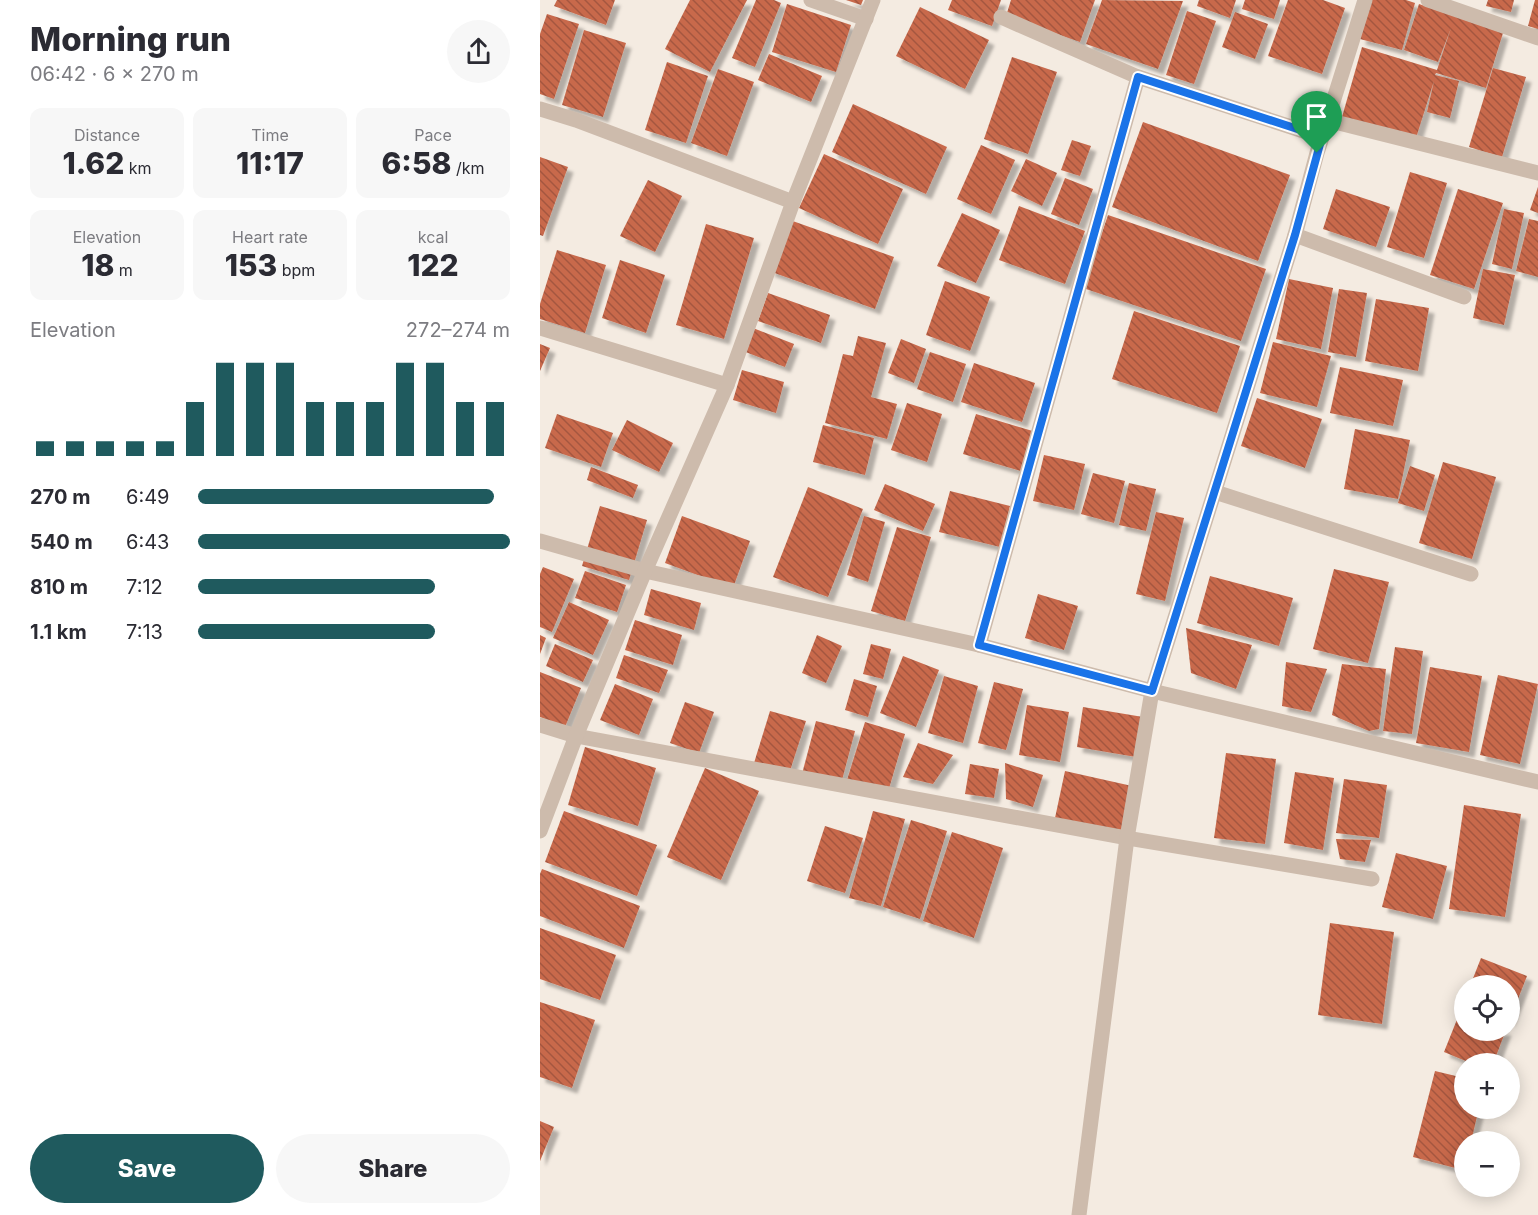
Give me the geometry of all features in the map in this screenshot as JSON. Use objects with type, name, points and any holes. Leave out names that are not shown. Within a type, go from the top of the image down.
[{"type":"street","points":[[811,0],[866,19]]},
{"type":"street","points":[[540,831],[576,736],[645,571],[727,385],[793,202],[873,0]]},
{"type":"street","points":[[1079,1215],[1127,838],[1152,691],[1295,235],[1327,120],[1365,0]]},
{"type":"street","points":[[1428,0],[1538,38]]},
{"type":"street","points":[[1001,17],[1138,77],[1322,137]]},
{"type":"street","points":[[979,645],[1138,77]]},
{"type":"street","points":[[540,109],[576,120],[793,202]]},
{"type":"street","points":[[1327,120],[1538,173]]},
{"type":"street","points":[[1295,235],[1464,297]]},
{"type":"street","points":[[540,328],[727,385]]},
{"type":"street","points":[[1215,492],[1471,574]]},
{"type":"street","points":[[540,541],[645,571],[979,645],[1152,691],[1538,782]]},
{"type":"street","points":[[540,725],[576,736],[1127,838],[1372,879]]},
{"type":"building","points":[[557,0],[615,0],[606,25],[554,6]]},
{"type":"building","points":[[690,0],[747,0],[710,72],[665,49]]},
{"type":"building","points":[[756,0],[774,0],[781,3],[755,67],[732,58]]},
{"type":"building","points":[[846,0],[863,0],[861,5]]},
{"type":"building","points":[[952,0],[1001,0],[992,26],[948,10]]},
{"type":"building","points":[[1011,0],[1095,0],[1080,42],[1006,16]]},
{"type":"building","points":[[1102,0],[1183,1],[1158,69],[1086,44]]},
{"type":"building","points":[[1199,0],[1236,0],[1230,18],[1197,6]]},
{"type":"building","points":[[1245,0],[1280,0],[1274,19],[1242,9]]},
{"type":"building","points":[[1288,0],[1323,0],[1345,8],[1322,74],[1268,56]]},
{"type":"building","points":[[1370,0],[1406,0],[1415,3],[1402,50],[1360,39]]},
{"type":"building","points":[[1488,0],[1514,0],[1511,12],[1486,6]]},
{"type":"building","points":[[1535,0],[1538,0],[1538,29],[1528,26]]},
{"type":"building","points":[[787,4],[851,25],[836,72],[772,52]]},
{"type":"building","points":[[1419,4],[1503,33],[1486,88],[1436,73],[1435,75],[1459,81],[1450,118],[1427,112],[1434,81],[1416,138],[1342,117],[1362,47],[1437,70],[1451,28],[1438,62],[1404,50]]},
{"type":"building","points":[[920,7],[989,40],[965,89],[896,56]]},
{"type":"building","points":[[1187,11],[1216,21],[1194,84],[1166,75]]},
{"type":"building","points":[[1235,12],[1268,24],[1255,59],[1222,47]]},
{"type":"building","points":[[547,14],[579,24],[554,99],[540,94],[540,34]]},
{"type":"building","points":[[584,30],[626,43],[603,117],[562,105]]},
{"type":"building","points":[[769,54],[822,76],[811,102],[758,80]]},
{"type":"building","points":[[1012,57],[1057,72],[1028,154],[984,139]]},
{"type":"building","points":[[667,62],[708,76],[686,143],[645,130]]},
{"type":"building","points":[[1493,68],[1526,77],[1502,157],[1469,147]]},
{"type":"building","points":[[718,69],[754,82],[727,156],[691,143]]},
{"type":"building","points":[[853,104],[947,147],[926,194],[832,152]]},
{"type":"building","points":[[1143,122],[1290,175],[1258,261],[1112,207]]},
{"type":"building","points":[[1072,140],[1091,146],[1080,176],[1061,170]]},
{"type":"building","points":[[981,145],[1015,160],[991,214],[957,199]]},
{"type":"building","points":[[824,154],[903,189],[878,244],[799,208]]},
{"type":"building","points":[[540,157],[568,167],[543,236],[540,235]]},
{"type":"building","points":[[1026,159],[1057,173],[1042,206],[1011,191]]},
{"type":"building","points":[[1410,172],[1447,183],[1424,258],[1387,247]]},
{"type":"building","points":[[1065,178],[1093,189],[1079,225],[1051,214]]},
{"type":"building","points":[[648,180],[682,196],[655,252],[620,236]]},
{"type":"building","points":[[1538,187],[1538,213],[1530,210]]},
{"type":"building","points":[[1336,189],[1390,207],[1376,247],[1323,229]]},
{"type":"building","points":[[1458,189],[1503,203],[1474,289],[1430,275]]},
{"type":"building","points":[[1019,206],[1085,231],[1065,284],[999,260]]},
{"type":"building","points":[[1504,209],[1524,213],[1512,269],[1492,264]]},
{"type":"building","points":[[962,213],[1000,230],[976,283],[937,266]]},
{"type":"building","points":[[1108,215],[1266,269],[1241,341],[1083,288]]},
{"type":"building","points":[[787,219],[894,257],[875,309],[769,271]]},
{"type":"building","points":[[1529,219],[1538,221],[1538,277],[1516,271]]},
{"type":"building","points":[[706,224],[754,238],[724,339],[676,325]]},
{"type":"building","points":[[557,250],[606,265],[585,333],[540,319],[540,304]]},
{"type":"building","points":[[620,260],[665,275],[646,333],[602,318]]},
{"type":"building","points":[[1483,269],[1515,275],[1504,325],[1473,318]]},
{"type":"building","points":[[1289,279],[1333,288],[1321,349],[1276,339]]},
{"type":"building","points":[[945,281],[990,297],[970,351],[926,335]]},
{"type":"building","points":[[1339,289],[1367,293],[1356,357],[1328,352]]},
{"type":"building","points":[[768,293],[830,315],[821,343],[758,321]]},
{"type":"building","points":[[1376,299],[1429,308],[1418,371],[1365,361]]},
{"type":"building","points":[[1134,311],[1240,346],[1217,413],[1112,379]]},
{"type":"building","points":[[753,328],[794,344],[785,367],[743,351]]},
{"type":"building","points":[[858,336],[886,343],[871,397],[897,404],[887,439],[825,423],[843,354],[853,356]]},
{"type":"building","points":[[901,339],[926,349],[914,383],[888,373]]},
{"type":"building","points":[[1273,342],[1331,356],[1317,407],[1260,393]]},
{"type":"building","points":[[540,344],[550,348],[540,371]]},
{"type":"building","points":[[930,352],[966,364],[953,402],[917,389]]},
{"type":"building","points":[[974,363],[1035,383],[1022,422],[961,402]]},
{"type":"building","points":[[1340,367],[1403,380],[1393,426],[1330,413]]},
{"type":"building","points":[[742,370],[784,382],[776,413],[733,400]]},
{"type":"building","points":[[1257,398],[1322,419],[1305,468],[1241,446]]},
{"type":"building","points":[[907,403],[942,414],[927,462],[891,450]]},
{"type":"building","points":[[557,414],[613,433],[601,467],[545,448]]},
{"type":"building","points":[[976,414],[1036,432],[1024,472],[963,454]]},
{"type":"building","points":[[627,420],[673,443],[659,472],[612,450]]},
{"type":"building","points":[[823,425],[874,438],[865,475],[813,462]]},
{"type":"building","points":[[1355,429],[1410,440],[1398,499],[1344,489]]},
{"type":"building","points":[[1044,455],[1085,464],[1074,510],[1033,501]]},
{"type":"building","points":[[1443,462],[1496,477],[1472,559],[1419,543]]},
{"type":"building","points":[[1410,466],[1435,475],[1424,511],[1398,503]]},
{"type":"building","points":[[591,467],[638,485],[633,498],[587,480]]},
{"type":"building","points":[[1093,473],[1125,481],[1114,523],[1081,514]]},
{"type":"building","points":[[1129,483],[1156,489],[1146,531],[1119,525]]},
{"type":"building","points":[[885,484],[935,504],[923,531],[874,510]]},
{"type":"building","points":[[808,487],[863,509],[828,597],[773,577]]},
{"type":"building","points":[[950,491],[1010,506],[1000,547],[939,532]]},
{"type":"building","points":[[600,506],[647,520],[629,580],[582,566]]},
{"type":"building","points":[[1156,512],[1184,518],[1165,601],[1136,594]]},
{"type":"building","points":[[682,516],[750,541],[733,588],[665,563]]},
{"type":"building","points":[[864,516],[885,522],[868,582],[847,575]]},
{"type":"building","points":[[897,527],[931,537],[905,621],[871,611]]},
{"type":"building","points":[[543,567],[574,579],[552,632],[540,627],[540,574]]},
{"type":"building","points":[[1334,569],[1389,582],[1368,663],[1313,649]]},
{"type":"building","points":[[585,571],[626,585],[617,612],[575,598]]},
{"type":"building","points":[[1210,576],[1293,598],[1279,646],[1197,623]]},
{"type":"building","points":[[651,589],[701,603],[694,630],[644,615]]},
{"type":"building","points":[[1038,594],[1078,606],[1064,650],[1025,638]]},
{"type":"building","points":[[569,602],[609,620],[593,655],[553,638]]},
{"type":"building","points":[[635,620],[682,635],[673,665],[625,650]]},
{"type":"building","points":[[1186,628],[1252,645],[1236,689],[1191,673]]},
{"type":"building","points":[[540,635],[546,638],[540,654]]},
{"type":"building","points":[[817,635],[842,646],[826,683],[802,673]]},
{"type":"building","points":[[555,644],[593,660],[583,682],[546,666]]},
{"type":"building","points":[[871,644],[891,649],[883,679],[863,674]]},
{"type":"building","points":[[1395,647],[1423,651],[1412,734],[1383,731]]},
{"type":"building","points":[[624,655],[668,670],[659,693],[616,678]]},
{"type":"building","points":[[903,656],[939,670],[916,727],[880,713]]},
{"type":"building","points":[[1286,662],[1327,669],[1311,712],[1282,706]]},
{"type":"building","points":[[1342,664],[1386,669],[1379,729],[1369,731],[1332,715]]},
{"type":"building","points":[[1430,667],[1482,676],[1469,752],[1416,743]]},
{"type":"building","points":[[540,672],[581,688],[565,727],[540,717]]},
{"type":"building","points":[[1498,675],[1538,684],[1520,764],[1480,755]]},
{"type":"building","points":[[944,676],[978,686],[963,743],[928,733]]},
{"type":"building","points":[[854,679],[877,686],[868,717],[845,710]]},
{"type":"building","points":[[994,682],[1023,689],[1006,750],[978,743]]},
{"type":"building","points":[[615,684],[653,699],[639,735],[600,720]]},
{"type":"building","points":[[685,702],[714,712],[699,753],[670,743]]},
{"type":"building","points":[[1027,705],[1069,712],[1060,762],[1019,755]]},
{"type":"building","points":[[1083,707],[1143,717],[1136,757],[1077,747]]},
{"type":"building","points":[[770,711],[806,721],[789,774],[754,763]]},
{"type":"building","points":[[816,721],[855,731],[841,784],[802,774]]},
{"type":"building","points":[[865,722],[905,734],[888,792],[847,780]]},
{"type":"building","points":[[918,743],[953,755],[933,784],[903,777]]},
{"type":"building","points":[[585,747],[656,768],[638,826],[568,805]]},
{"type":"building","points":[[1226,753],[1276,759],[1265,844],[1214,838]]},
{"type":"building","points":[[1005,763],[1043,775],[1033,807],[1006,799]]},
{"type":"building","points":[[970,764],[999,769],[994,798],[965,794]]},
{"type":"building","points":[[705,768],[759,791],[721,880],[667,857]]},
{"type":"building","points":[[1065,771],[1132,786],[1122,831],[1055,818]]},
{"type":"building","points":[[1295,772],[1334,778],[1323,850],[1284,843]]},
{"type":"building","points":[[1344,779],[1387,785],[1379,838],[1336,833]]},
{"type":"building","points":[[1464,805],[1521,814],[1505,917],[1449,909]]},
{"type":"building","points":[[564,811],[657,845],[637,896],[545,862]]},
{"type":"building","points":[[873,811],[905,819],[881,906],[849,898]]},
{"type":"building","points":[[911,820],[947,831],[920,919],[883,907]]},
{"type":"building","points":[[825,826],[863,838],[845,893],[807,881]]},
{"type":"building","points":[[952,832],[1003,848],[974,938],[923,921]]},
{"type":"building","points":[[1336,839],[1371,840],[1365,862],[1340,859]]},
{"type":"building","points":[[1396,853],[1447,866],[1433,919],[1382,907]]},
{"type":"building","points":[[542,869],[640,906],[624,948],[540,916]]},
{"type":"building","points":[[1330,923],[1394,932],[1382,1024],[1318,1015]]},
{"type":"building","points":[[540,928],[616,955],[600,1000],[540,979]]},
{"type":"building","points":[[1481,958],[1527,976],[1520,994],[1520,975],[1474,975]]},
{"type":"building","points":[[540,1002],[595,1020],[572,1088],[540,1077]]},
{"type":"building","points":[[1454,1027],[1454,1041],[1502,1041],[1497,1053],[1454,1053],[1454,1056],[1444,1052]]},
{"type":"building","points":[[1435,1071],[1454,1076],[1454,1119],[1476,1119],[1474,1131],[1454,1131],[1454,1168],[1413,1157]]},
{"type":"building","points":[[540,1121],[554,1127],[540,1161]]},
{"type":"route","points":[[1138,77],[1322,137],[1317,153],[1295,235],[1152,691],[979,645],[1138,77]]}]
